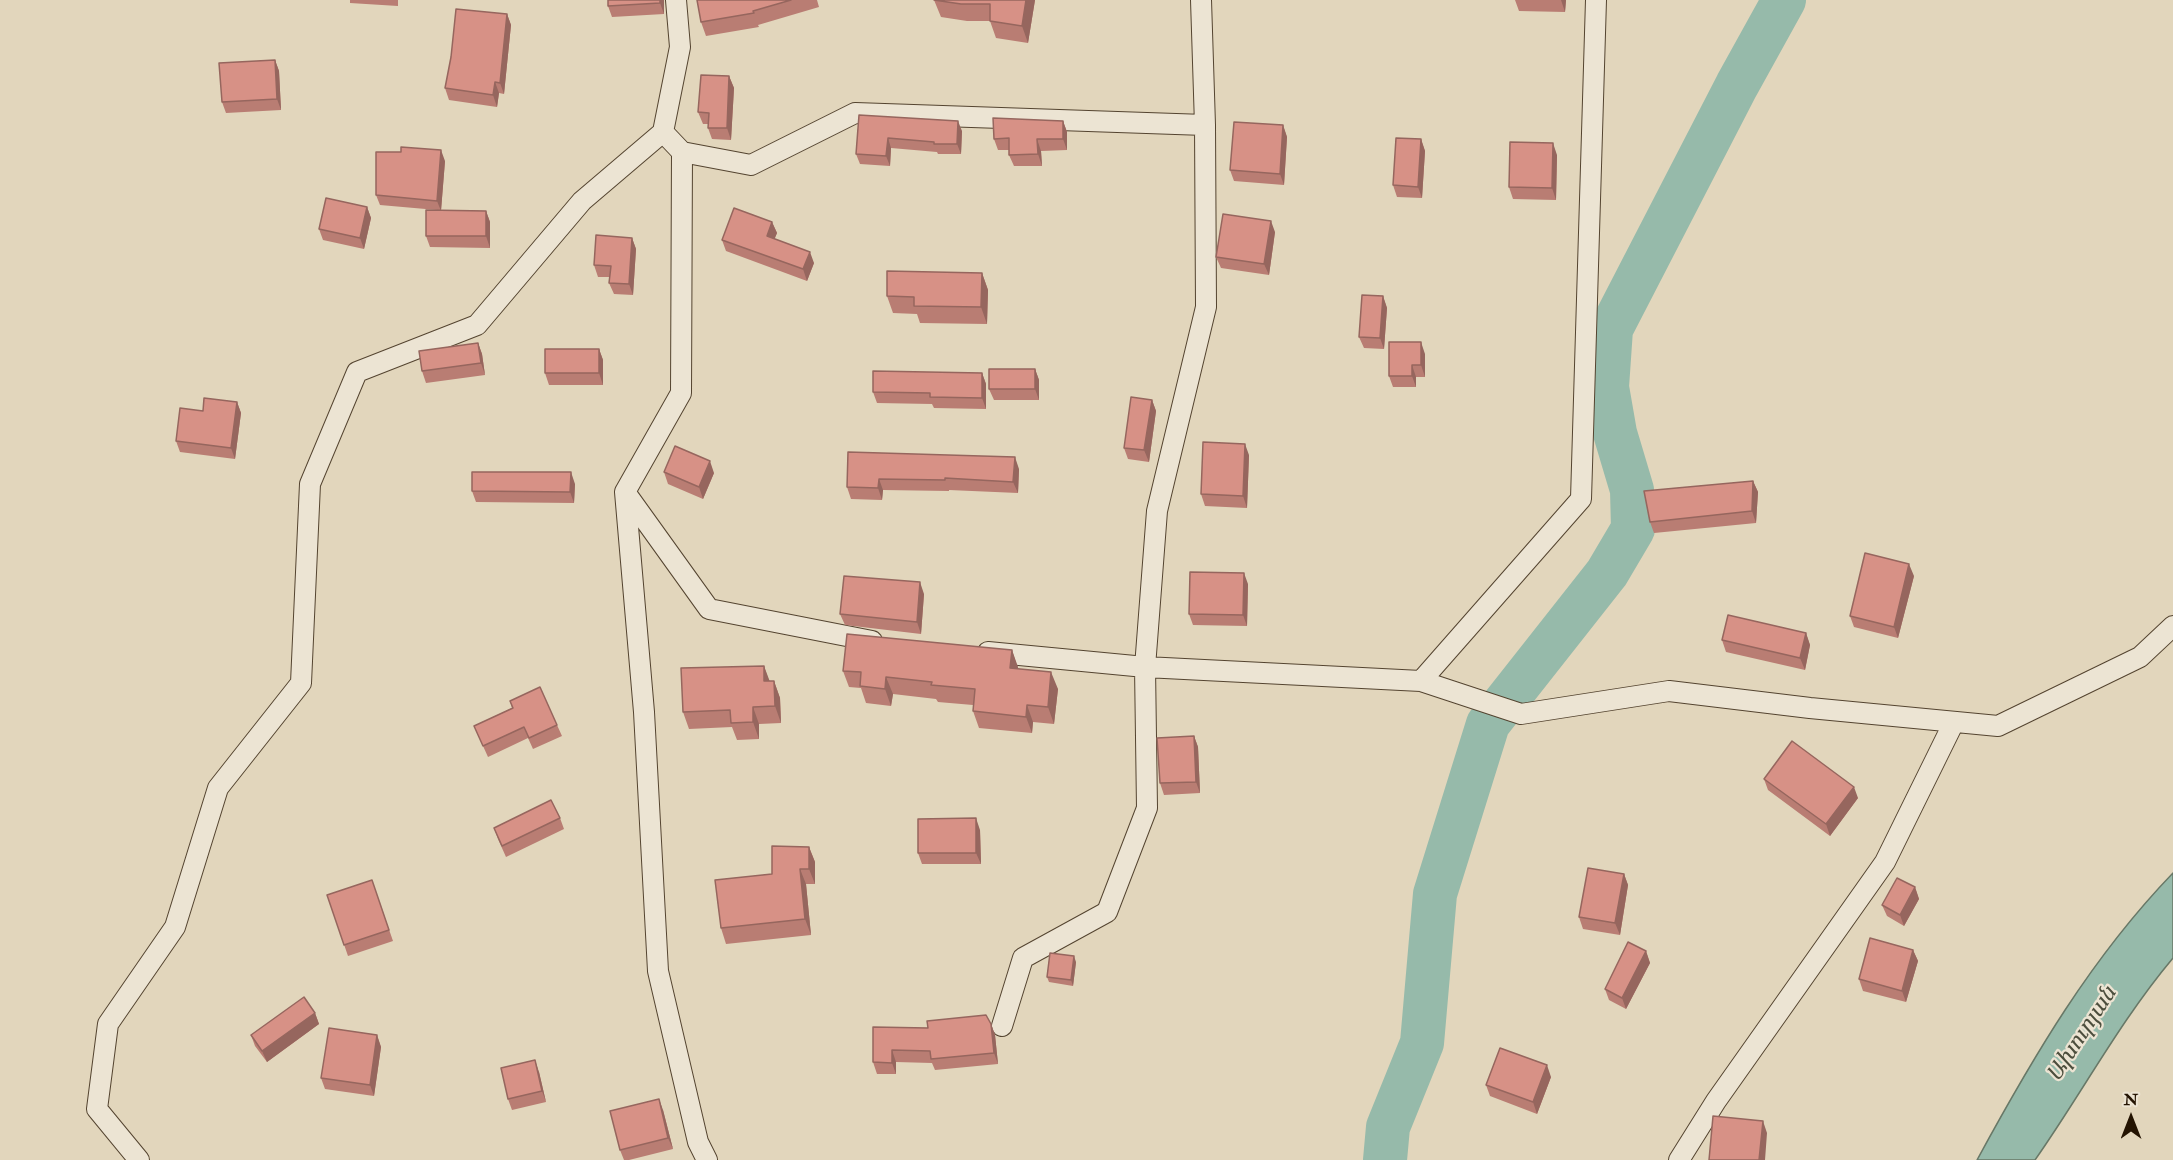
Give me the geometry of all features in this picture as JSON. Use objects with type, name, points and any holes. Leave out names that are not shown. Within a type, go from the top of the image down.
[{"type":"street","points":[[139,1160],[97,1109],[108,1024],[175,927],[218,788],[301,683],[310,484],[357,372],[477,325],[582,201],[663,132],[680,47],[676,0]]},
{"type":"street","points":[[1002,1026],[1023,958],[1107,912],[1147,808],[1145,667],[1157,512],[1206,307],[1206,125],[1201,0]]},
{"type":"street","points":[[1420,681],[1581,499],[1596,0]]},
{"type":"street","points":[[663,132],[682,152],[751,165],[855,113],[1206,125]]},
{"type":"street","points":[[682,152],[681,393],[625,492],[644,712],[658,971],[698,1143],[707,1160]]},
{"type":"street","points":[[625,492],[710,609],[858,640],[892,643]]},
{"type":"street","points":[[973,651],[1145,667],[1420,681],[1521,714],[1669,691],[1810,708],[1998,726],[2140,657],[2173,626]]},
{"type":"street","points":[[1679,1160],[1716,1101],[1885,862],[1954,722]]},
{"type":"water","name":"Ախուրյան","points":[[2173,873],[2173,958],[2118,1032],[2035,1160],[1977,1160],[2065,1010],[2116,939]]},
{"type":"building","points":[[608,0],[660,0],[660,3],[608,6]]},
{"type":"building","points":[[697,0],[791,0],[753,11],[754,13],[701,22]]},
{"type":"building","points":[[934,0],[1026,0],[1022,26],[990,21],[990,4],[961,4]]},
{"type":"building","points":[[456,9],[507,14],[500,83],[495,82],[493,95],[445,88]]},
{"type":"building","points":[[275,60],[277,99],[222,102],[219,63]]},
{"type":"building","points":[[701,75],[729,76],[727,128],[708,128],[709,113],[698,112]]},
{"type":"building","points":[[859,115],[958,121],[957,144],[934,144],[934,142],[888,138],[886,156],[856,154]]},
{"type":"building","points":[[993,118],[1063,121],[1063,139],[1037,139],[1038,154],[1009,155],[1009,138],[994,139]]},
{"type":"building","points":[[1234,122],[1283,125],[1280,174],[1230,170]]},
{"type":"building","points":[[1396,138],[1421,139],[1418,187],[1393,185]]},
{"type":"building","points":[[1510,142],[1553,143],[1552,188],[1509,187]]},
{"type":"building","points":[[401,147],[441,150],[437,201],[376,195],[376,152],[401,152]]},
{"type":"building","points":[[326,198],[367,207],[360,238],[319,229]]},
{"type":"building","points":[[734,208],[772,222],[767,236],[810,252],[803,269],[722,240]]},
{"type":"building","points":[[426,210],[486,211],[486,236],[426,236]]},
{"type":"building","points":[[1223,214],[1271,221],[1264,264],[1216,257]]},
{"type":"building","points":[[596,235],[632,238],[629,284],[609,283],[611,266],[594,265]]},
{"type":"building","points":[[887,271],[982,273],[981,307],[914,306],[914,297],[887,296]]},
{"type":"building","points":[[1362,295],[1383,296],[1380,338],[1359,337]]},
{"type":"building","points":[[1389,342],[1421,342],[1421,365],[1412,365],[1412,376],[1389,376]]},
{"type":"building","points":[[478,343],[481,363],[422,371],[419,351]]},
{"type":"building","points":[[545,349],[599,349],[599,373],[545,373]]},
{"type":"building","points":[[989,369],[1035,369],[1035,389],[989,389]]},
{"type":"building","points":[[873,371],[982,373],[982,398],[930,397],[930,393],[873,392]]},
{"type":"building","points":[[1131,397],[1152,400],[1144,450],[1124,448]]},
{"type":"building","points":[[204,398],[237,402],[231,448],[176,441],[180,408],[203,411]]},
{"type":"building","points":[[1203,442],[1245,444],[1243,496],[1201,494]]},
{"type":"building","points":[[675,446],[710,461],[699,487],[664,472]]},
{"type":"building","points":[[848,452],[1015,457],[1013,482],[945,478],[945,480],[879,479],[878,488],[847,487]]},
{"type":"building","points":[[472,472],[571,472],[570,492],[472,491]]},
{"type":"building","points":[[1753,481],[1752,511],[1650,522],[1644,491]]},
{"type":"building","points":[[1865,553],[1909,564],[1894,627],[1850,616]]},
{"type":"building","points":[[1190,572],[1244,573],[1243,615],[1189,614]]},
{"type":"building","points":[[844,576],[920,582],[917,622],[840,614]]},
{"type":"building","points":[[1728,615],[1806,633],[1800,658],[1722,640]]},
{"type":"building","points":[[847,634],[1012,650],[1010,668],[1051,672],[1048,707],[1027,705],[1026,717],[973,711],[975,689],[931,685],[932,682],[886,677],[885,689],[860,686],[861,672],[843,671]]},
{"type":"building","points":[[764,666],[764,681],[774,681],[775,706],[753,707],[753,722],[731,723],[730,710],[683,712],[681,668]]},
{"type":"building","points":[[540,687],[557,725],[529,738],[524,727],[483,746],[474,726],[513,708],[510,701]]},
{"type":"building","points":[[1194,736],[1196,782],[1160,783],[1157,738]]},
{"type":"building","points":[[1792,741],[1854,787],[1826,824],[1764,779]]},
{"type":"building","points":[[551,800],[560,818],[502,846],[494,828]]},
{"type":"building","points":[[976,818],[976,853],[918,853],[918,819]]},
{"type":"building","points":[[772,846],[809,847],[809,869],[800,869],[805,919],[721,928],[715,880],[772,874]]},
{"type":"building","points":[[1588,868],[1624,874],[1615,923],[1579,917]]},
{"type":"building","points":[[1897,878],[1915,887],[1900,915],[1882,905]]},
{"type":"building","points":[[372,880],[389,930],[344,945],[327,895]]},
{"type":"building","points":[[1870,938],[1913,950],[1902,991],[1859,979]]},
{"type":"building","points":[[1628,942],[1646,951],[1622,998],[1605,989]]},
{"type":"building","points":[[1050,953],[1074,956],[1071,980],[1047,977]]},
{"type":"building","points":[[304,997],[315,1013],[262,1051],[251,1035]]},
{"type":"building","points":[[986,1015],[991,1024],[994,1053],[931,1059],[930,1051],[892,1050],[892,1063],[873,1062],[873,1027],[928,1028],[927,1021]]},
{"type":"building","points":[[329,1028],[377,1035],[370,1085],[321,1078]]},
{"type":"building","points":[[1500,1048],[1547,1065],[1533,1102],[1486,1085]]},
{"type":"building","points":[[535,1060],[542,1091],[508,1099],[501,1068]]},
{"type":"building","points":[[659,1099],[668,1138],[620,1150],[610,1111]]},
{"type":"building","points":[[1713,1116],[1763,1121],[1759,1160],[1709,1160]]},
{"type":"waterway","points":[[1385,1160],[1388,1127],[1422,1043],[1435,894],[1488,724],[1607,573],[1633,529],[1632,490],[1615,433],[1607,387],[1611,329],[1737,85],[1784,0]]}]
